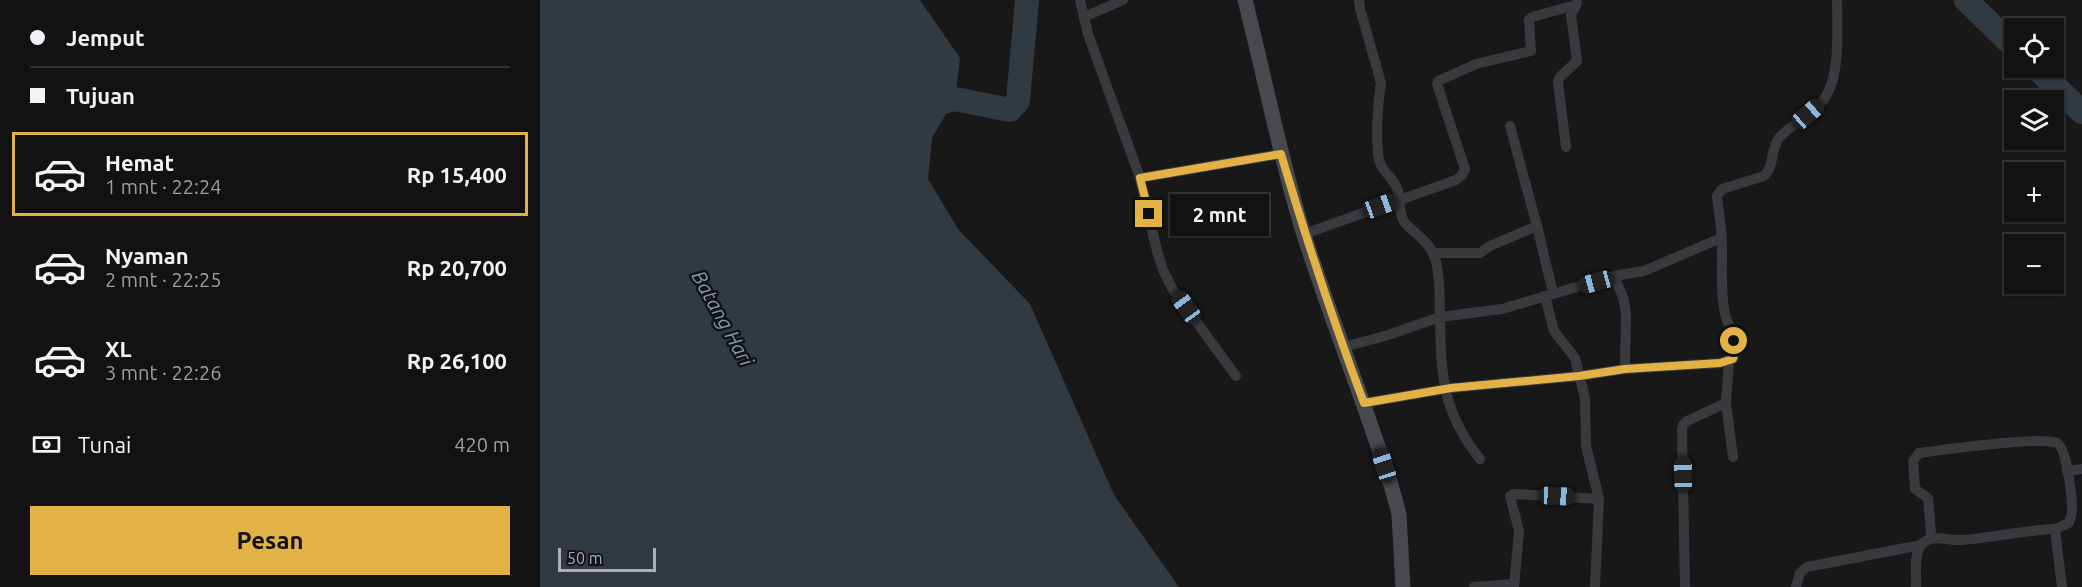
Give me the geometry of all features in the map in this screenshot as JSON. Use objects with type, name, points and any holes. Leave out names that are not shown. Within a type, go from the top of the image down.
[{"type":"street","points":[[1080,0],[1095,55],[1140,178],[1163,270],[1173,290],[1236,376]]},
{"type":"street","points":[[1084,17],[1124,0]]},
{"type":"street","points":[[1245,0],[1262,64],[1281,154],[1304,234],[1342,347],[1364,403],[1399,514],[1403,587]]},
{"type":"street","points":[[1359,0],[1381,83],[1377,146],[1380,163],[1397,188],[1403,220],[1427,243],[1433,253],[1440,282],[1444,389],[1460,430],[1480,459]]},
{"type":"street","points":[[1364,403],[1444,389],[1579,376],[1625,369],[1720,363],[1733,359],[1735,350],[1725,312],[1717,196],[1722,189],[1754,180],[1770,171],[1773,152],[1778,140],[1792,125],[1824,100],[1831,87],[1836,53],[1838,0]]},
{"type":"street","points":[[1304,234],[1456,180],[1462,175],[1465,169],[1437,84],[1438,81],[1476,64],[1531,51],[1529,20],[1577,3]]},
{"type":"street","points":[[1566,147],[1558,82],[1560,76],[1577,61],[1571,15],[1577,3]]},
{"type":"street","points":[[1510,126],[1538,226],[1554,331],[1557,338],[1572,352],[1585,398],[1586,446],[1599,499],[1595,587]]},
{"type":"street","points":[[1140,178],[1281,154]]},
{"type":"street","points":[[1433,253],[1480,253],[1495,243],[1538,226]]},
{"type":"street","points":[[1342,347],[1385,336],[1440,317],[1502,309],[1614,276],[1644,271],[1721,238]]},
{"type":"street","points":[[1614,276],[1623,297],[1626,312],[1625,369]]},
{"type":"street","points":[[1729,361],[1726,403],[1733,457]]},
{"type":"street","points":[[1685,587],[1682,429],[1683,425],[1688,422],[1726,403]]},
{"type":"street","points":[[1796,587],[1800,573],[1807,567],[1921,545],[1933,538],[1960,540],[2055,529],[2069,523],[2072,511],[2062,447],[2048,441],[1919,453],[1912,461],[1913,484],[1915,489],[1928,498],[1933,538]]},
{"type":"street","points":[[2067,471],[2082,470]]},
{"type":"street","points":[[1474,587],[1514,586],[1519,531],[1510,496],[1514,494],[1599,499]]},
{"type":"street","points":[[2055,529],[2062,587]]},
{"type":"street","points":[[1916,587],[1918,552],[1921,545]]},
{"type":"water","name":"Batang Hari","points":[[540,0],[920,0],[960,58],[955,99],[932,138],[928,179],[958,229],[1030,304],[1114,495],[1179,587],[540,587]]},
{"type":"waterway","points":[[925,107],[955,99],[1010,110],[1018,101],[1027,0]]},
{"type":"waterway","points":[[1966,0],[2004,37]]},
{"type":"waterway","points":[[2046,78],[2082,112]]},
{"type":"route","points":[[1149,214],[1140,178],[1281,154],[1304,234],[1342,347],[1364,403],[1451,388],[1579,376],[1625,369],[1720,363],[1733,359],[1734,341]]}]
